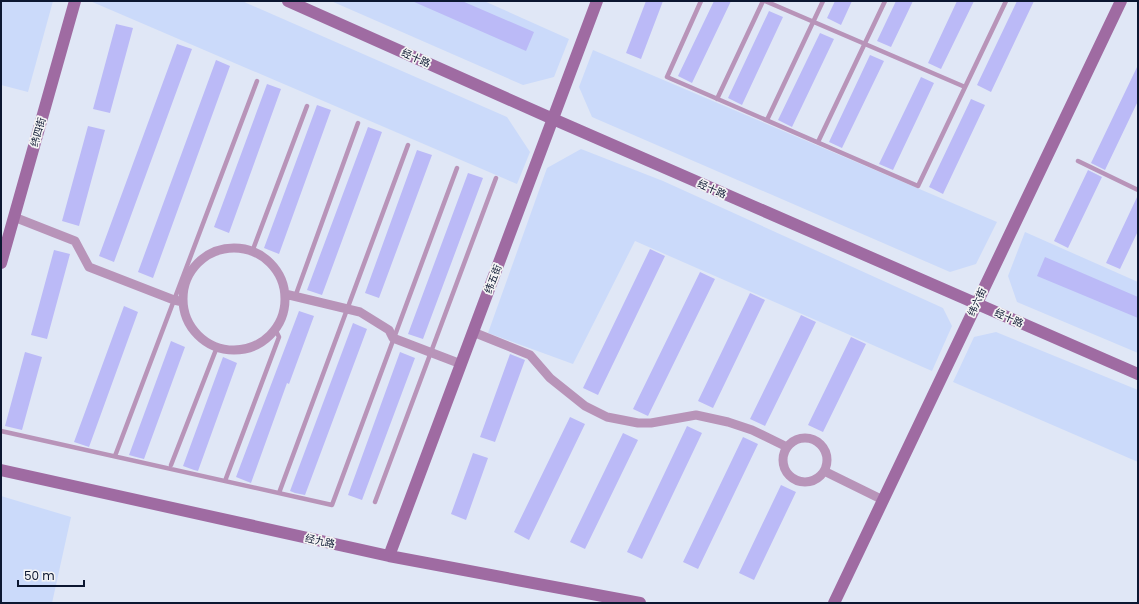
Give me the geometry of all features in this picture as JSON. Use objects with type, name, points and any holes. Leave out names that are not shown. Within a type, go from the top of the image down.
[{"type":"street","name":"纬四街","points":[[1,263],[75,1]]},
{"type":"street","name":"经十路","points":[[288,1],[553,119],[1138,374]]},
{"type":"street","name":"纬五街","points":[[389,556],[597,1]]},
{"type":"street","name":"纬六街","points":[[834,603],[1121,1]]},
{"type":"street","points":[[14,218],[75,241],[89,267],[179,301],[192,328],[201,338],[217,347],[233,350],[247,349],[260,343],[275,329],[282,317],[285,294],[276,270],[267,260],[252,252],[242,249],[228,249],[215,252],[203,259],[193,269],[186,282],[179,301]]},
{"type":"street","points":[[285,294],[360,312],[389,330],[394,338],[462,364]]},
{"type":"street","points":[[473,332],[530,355],[550,378],[584,406],[607,417],[638,423],[651,423],[696,415],[728,422],[752,430],[787,447]]},
{"type":"street","points":[[808,438],[817,442],[826,453],[827,462],[824,471],[813,480],[804,482],[795,480],[787,474],[783,465],[783,456],[787,447],[790,443],[798,439],[808,438]]},
{"type":"street","name":"经九路","points":[[1,470],[389,556],[640,603]]},
{"type":"street","points":[[824,471],[883,500]]},
{"type":"lane","points":[[701,1],[667,77],[918,186],[1006,1]]},
{"type":"lane","points":[[716,99],[764,1],[965,87]]},
{"type":"lane","points":[[767,120],[822,1]]},
{"type":"lane","points":[[818,142],[885,1]]},
{"type":"lane","points":[[115,456],[179,301],[257,80]]},
{"type":"lane","points":[[252,252],[307,106]]},
{"type":"lane","points":[[295,297],[358,123]]},
{"type":"lane","points":[[278,493],[408,145]]},
{"type":"lane","points":[[1078,161],[1138,190]]},
{"type":"lane","points":[[1,431],[332,505],[457,168]]},
{"type":"lane","points":[[375,502],[496,178]]},
{"type":"lane","points":[[225,481],[279,337],[275,329]]},
{"type":"lane","points":[[171,465],[217,347]]},
{"type":"shaded area","points":[[1,1],[53,1],[28,92],[1,85]]},
{"type":"shaded area","points":[[90,1],[242,1],[507,117],[530,152],[517,184]]},
{"type":"shaded area","points":[[331,1],[484,1],[569,39],[554,77],[523,85]]},
{"type":"shaded area","points":[[593,50],[997,222],[976,264],[950,272],[592,117],[579,87]]},
{"type":"shaded area","points":[[581,149],[663,181],[943,308],[952,326],[932,371],[635,241],[573,364],[488,333],[547,168]]},
{"type":"shaded area","points":[[1025,232],[1138,282],[1138,353],[1017,302],[1008,276]]},
{"type":"shaded area","points":[[996,332],[1138,390],[1138,462],[953,382],[974,337]]},
{"type":"shaded area","points":[[1,496],[71,517],[52,603],[1,603]]},
{"type":"building","points":[[412,1],[462,1],[534,32],[526,51]]},
{"type":"building","points":[[646,1],[663,1],[641,59],[626,53]]},
{"type":"building","points":[[714,1],[731,1],[692,83],[678,76]]},
{"type":"building","points":[[835,1],[852,1],[841,25],[827,18]]},
{"type":"building","points":[[896,1],[913,1],[891,47],[877,41]]},
{"type":"building","points":[[957,1],[974,1],[941,69],[928,63]]},
{"type":"building","points":[[1017,1],[1034,1],[991,92],[977,85]]},
{"type":"building","points":[[769,11],[783,17],[742,105],[728,98]]},
{"type":"building","points":[[116,24],[133,28],[110,113],[93,109]]},
{"type":"building","points":[[820,33],[834,39],[792,127],[778,120]]},
{"type":"building","points":[[177,44],[192,49],[114,262],[99,256]]},
{"type":"building","points":[[870,55],[884,61],[842,148],[829,142]]},
{"type":"building","points":[[216,60],[230,66],[153,278],[138,272]]},
{"type":"building","points":[[1138,65],[1138,101],[1105,170],[1091,163]]},
{"type":"building","points":[[921,77],[934,83],[893,170],[879,164]]},
{"type":"building","points":[[267,84],[281,89],[229,233],[214,227]]},
{"type":"building","points":[[971,99],[985,105],[943,194],[929,187]]},
{"type":"building","points":[[317,105],[331,110],[279,254],[264,248]]},
{"type":"building","points":[[88,126],[105,130],[79,226],[62,221]]},
{"type":"building","points":[[368,127],[382,132],[322,295],[307,290]]},
{"type":"building","points":[[417,150],[432,155],[379,298],[365,293]]},
{"type":"building","points":[[1088,170],[1102,177],[1068,248],[1054,241]]},
{"type":"building","points":[[468,173],[483,178],[423,339],[408,334]]},
{"type":"building","points":[[1138,195],[1138,231],[1120,269],[1106,263]]},
{"type":"building","points":[[650,249],[665,256],[598,395],[583,388]]},
{"type":"building","points":[[54,250],[70,254],[47,339],[31,335]]},
{"type":"building","points":[[1045,257],[1138,297],[1138,318],[1037,276]]},
{"type":"building","points":[[700,272],[715,279],[648,416],[633,409]]},
{"type":"building","points":[[750,293],[765,300],[713,408],[698,401]]},
{"type":"building","points":[[124,306],[138,312],[89,447],[74,442]]},
{"type":"building","points":[[299,311],[314,316],[289,384],[287,383],[251,483],[236,477]]},
{"type":"building","points":[[801,315],[816,322],[765,426],[750,419]]},
{"type":"building","points":[[353,323],[367,329],[305,495],[295,493],[290,491]]},
{"type":"building","points":[[851,337],[866,344],[823,432],[808,425]]},
{"type":"building","points":[[171,341],[185,347],[144,459],[129,455]]},
{"type":"building","points":[[25,352],[42,357],[22,430],[5,426]]},
{"type":"building","points":[[400,352],[415,358],[362,500],[348,495]]},
{"type":"building","points":[[510,354],[525,360],[495,442],[480,437]]},
{"type":"building","points":[[223,357],[237,363],[198,471],[183,466]]},
{"type":"building","points":[[570,417],[585,424],[529,540],[514,532]]},
{"type":"building","points":[[687,426],[702,433],[642,559],[627,552]]},
{"type":"building","points":[[623,433],[638,440],[585,549],[570,542]]},
{"type":"building","points":[[743,437],[758,444],[698,569],[683,562]]},
{"type":"building","points":[[473,453],[488,458],[466,520],[451,514]]},
{"type":"building","points":[[781,485],[796,492],[754,580],[739,573]]}]
